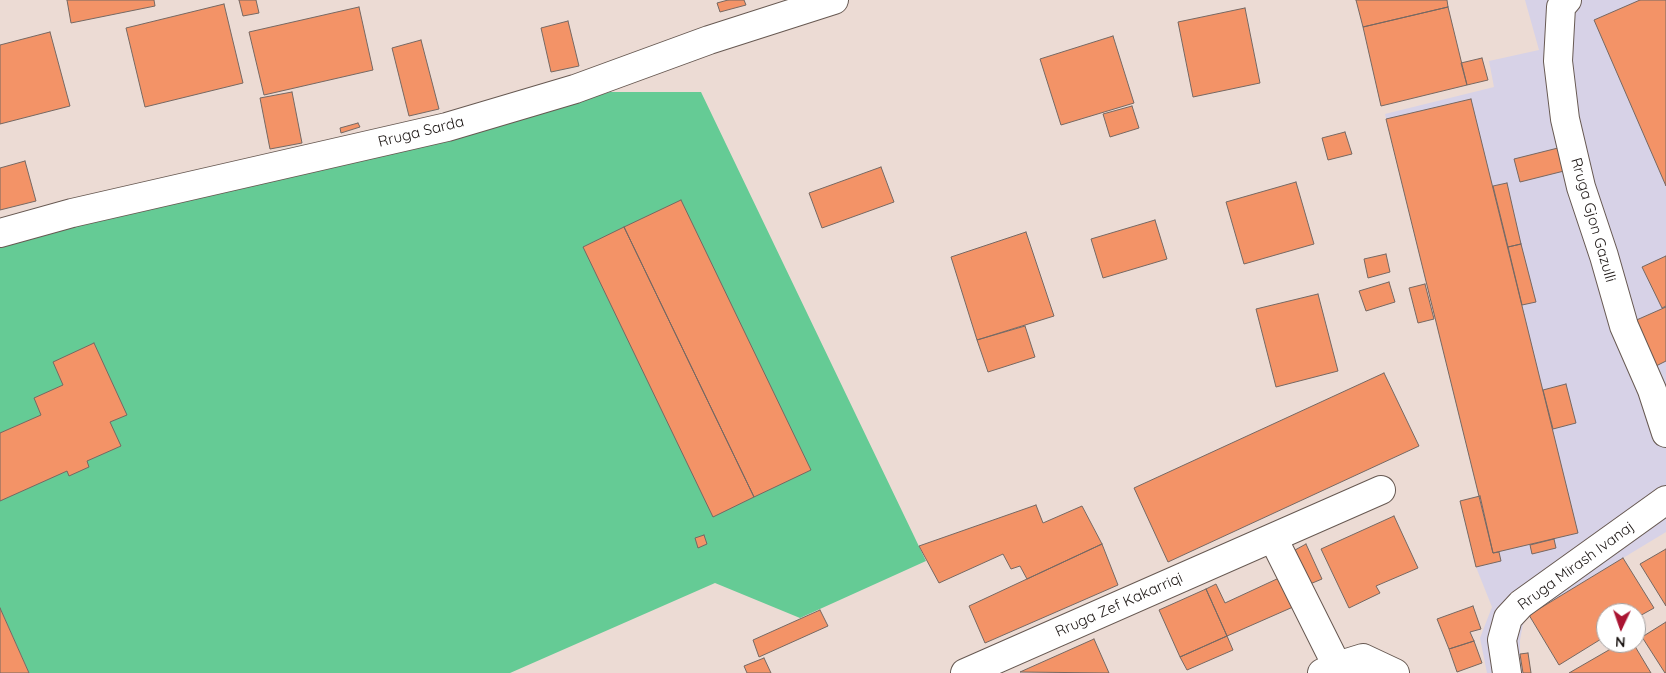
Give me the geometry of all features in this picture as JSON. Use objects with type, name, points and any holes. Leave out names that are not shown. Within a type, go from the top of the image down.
[{"type":"street","name":"Rruga Sarda","points":[[0,234],[72,212],[447,127],[575,89],[709,40],[834,0]]},
{"type":"street","name":"Rruga Gjon Gazulli","points":[[1566,0],[1561,7],[1558,60],[1565,119],[1581,187],[1604,256],[1624,326],[1652,390],[1666,433]]},
{"type":"street","name":"Rruga Zef Kakarriqi","points":[[965,673],[1381,490]]},
{"type":"street","name":"Rruga Mirash Ivanaj","points":[[1508,673],[1502,640],[1508,618],[1520,604],[1666,500]]},
{"type":"street","points":[[1273,538],[1329,670],[1363,658],[1395,673]]},
{"type":"shaded area","points":[[1525,0],[1666,0],[1666,532],[1529,615],[1523,624],[1520,640],[1523,673],[1487,673],[1480,638],[1492,607],[1476,567],[1460,501],[1479,496],[1385,114],[1494,87],[1489,61],[1539,50]]},
{"type":"green space","points":[[610,92],[701,92],[926,561],[800,618],[715,583],[510,673],[29,673],[0,608],[0,246],[82,224],[472,132]]},
{"type":"building","points":[[67,0],[154,0],[155,6],[71,23]]},
{"type":"building","points":[[239,0],[256,0],[259,13],[243,16]]},
{"type":"building","points":[[728,0],[744,0],[746,5],[720,12],[717,3]]},
{"type":"building","points":[[1356,0],[1447,0],[1448,7],[1363,27]]},
{"type":"building","points":[[1640,0],[1666,0],[1666,186],[1594,20]]},
{"type":"building","points":[[224,4],[243,83],[145,107],[126,28]]},
{"type":"building","points":[[359,7],[373,70],[264,95],[249,32]]},
{"type":"building","points":[[1448,7],[1467,85],[1381,106],[1363,27]]},
{"type":"building","points":[[1245,8],[1260,83],[1193,97],[1178,22]]},
{"type":"building","points":[[568,21],[579,66],[551,72],[541,28]]},
{"type":"building","points":[[50,32],[70,106],[0,124],[0,45]]},
{"type":"building","points":[[1113,36],[1134,103],[1061,125],[1040,59]]},
{"type":"building","points":[[421,40],[439,109],[409,116],[392,48]]},
{"type":"building","points":[[1482,58],[1488,80],[1467,85],[1461,63]]},
{"type":"building","points":[[292,92],[302,143],[270,149],[260,98]]},
{"type":"building","points":[[1471,99],[1578,533],[1493,553],[1386,119]]},
{"type":"building","points":[[1132,106],[1139,128],[1110,137],[1103,114]]},
{"type":"building","points":[[358,123],[360,127],[341,133],[340,128]]},
{"type":"building","points":[[1345,132],[1352,154],[1328,160],[1322,138]]},
{"type":"building","points":[[1558,148],[1564,171],[1520,182],[1514,159]]},
{"type":"building","points":[[25,161],[36,201],[0,210],[0,168]]},
{"type":"building","points":[[881,167],[894,202],[822,228],[809,193]]},
{"type":"building","points":[[1296,182],[1314,244],[1244,264],[1226,202]]},
{"type":"building","points":[[1507,183],[1521,244],[1508,247],[1493,186]]},
{"type":"building","points":[[681,200],[811,470],[754,497],[624,227]]},
{"type":"building","points":[[1155,220],[1167,259],[1103,278],[1091,239]]},
{"type":"building","points":[[624,227],[754,497],[713,517],[583,247]]},
{"type":"building","points":[[1026,232],[1054,316],[977,340],[951,257]]},
{"type":"building","points":[[1521,244],[1536,302],[1522,305],[1508,247]]},
{"type":"building","points":[[1386,254],[1390,272],[1368,278],[1364,259]]},
{"type":"building","points":[[1666,256],[1666,306],[1662,308],[1642,267]]},
{"type":"building","points":[[1389,282],[1395,302],[1366,311],[1359,291]]},
{"type":"building","points":[[1425,284],[1434,319],[1418,323],[1409,288]]},
{"type":"building","points":[[1318,294],[1338,371],[1276,387],[1256,309]]},
{"type":"building","points":[[1666,307],[1666,361],[1652,368],[1632,322]]},
{"type":"building","points":[[1025,326],[1035,357],[988,372],[977,340]]},
{"type":"building","points":[[94,343],[127,415],[110,422],[121,446],[87,461],[89,467],[69,476],[67,471],[0,501],[0,433],[41,415],[34,398],[63,385],[53,362]]},
{"type":"building","points":[[1384,373],[1419,446],[1168,562],[1134,488]]},
{"type":"building","points":[[1566,384],[1576,423],[1553,429],[1543,390]]},
{"type":"building","points":[[1480,496],[1493,553],[1499,552],[1501,561],[1476,567],[1460,501]]},
{"type":"building","points":[[1036,505],[1043,523],[1082,506],[1102,544],[1027,579],[1020,566],[1011,569],[1003,554],[939,583],[919,546]]},
{"type":"building","points":[[1394,516],[1418,568],[1376,586],[1380,593],[1349,608],[1321,549]]},
{"type":"building","points":[[704,535],[707,544],[698,548],[695,538]]},
{"type":"building","points":[[1554,539],[1556,548],[1532,554],[1530,545]]},
{"type":"building","points":[[1102,544],[1118,585],[985,643],[969,606]]},
{"type":"building","points":[[1306,544],[1322,579],[1310,584],[1295,550]]},
{"type":"building","points":[[1666,549],[1666,606],[1640,564]]},
{"type":"building","points":[[1623,558],[1654,608],[1646,612],[1646,603],[1596,603],[1596,642],[1559,665],[1529,615]]},
{"type":"building","points":[[1279,578],[1293,607],[1227,636],[1206,589],[1216,584],[1225,603]]},
{"type":"building","points":[[1206,589],[1227,636],[1180,657],[1159,610]]},
{"type":"building","points":[[1473,606],[1481,629],[1470,632],[1474,641],[1449,649],[1437,619]]},
{"type":"building","points":[[0,608],[29,673],[0,673]]},
{"type":"building","points":[[820,610],[828,626],[759,657],[753,640]]},
{"type":"building","points":[[1666,622],[1666,673],[1646,643],[1646,634]]},
{"type":"building","points":[[1227,636],[1233,650],[1187,670],[1180,657]]},
{"type":"building","points":[[1094,639],[1109,673],[1020,672]]},
{"type":"building","points":[[1474,641],[1482,663],[1457,672],[1449,649]]},
{"type":"building","points":[[1528,653],[1531,673],[1523,673],[1520,654]]},
{"type":"building","points":[[1604,653],[1639,653],[1651,673],[1569,673]]},
{"type":"building","points":[[764,658],[771,673],[747,673],[744,666]]}]
